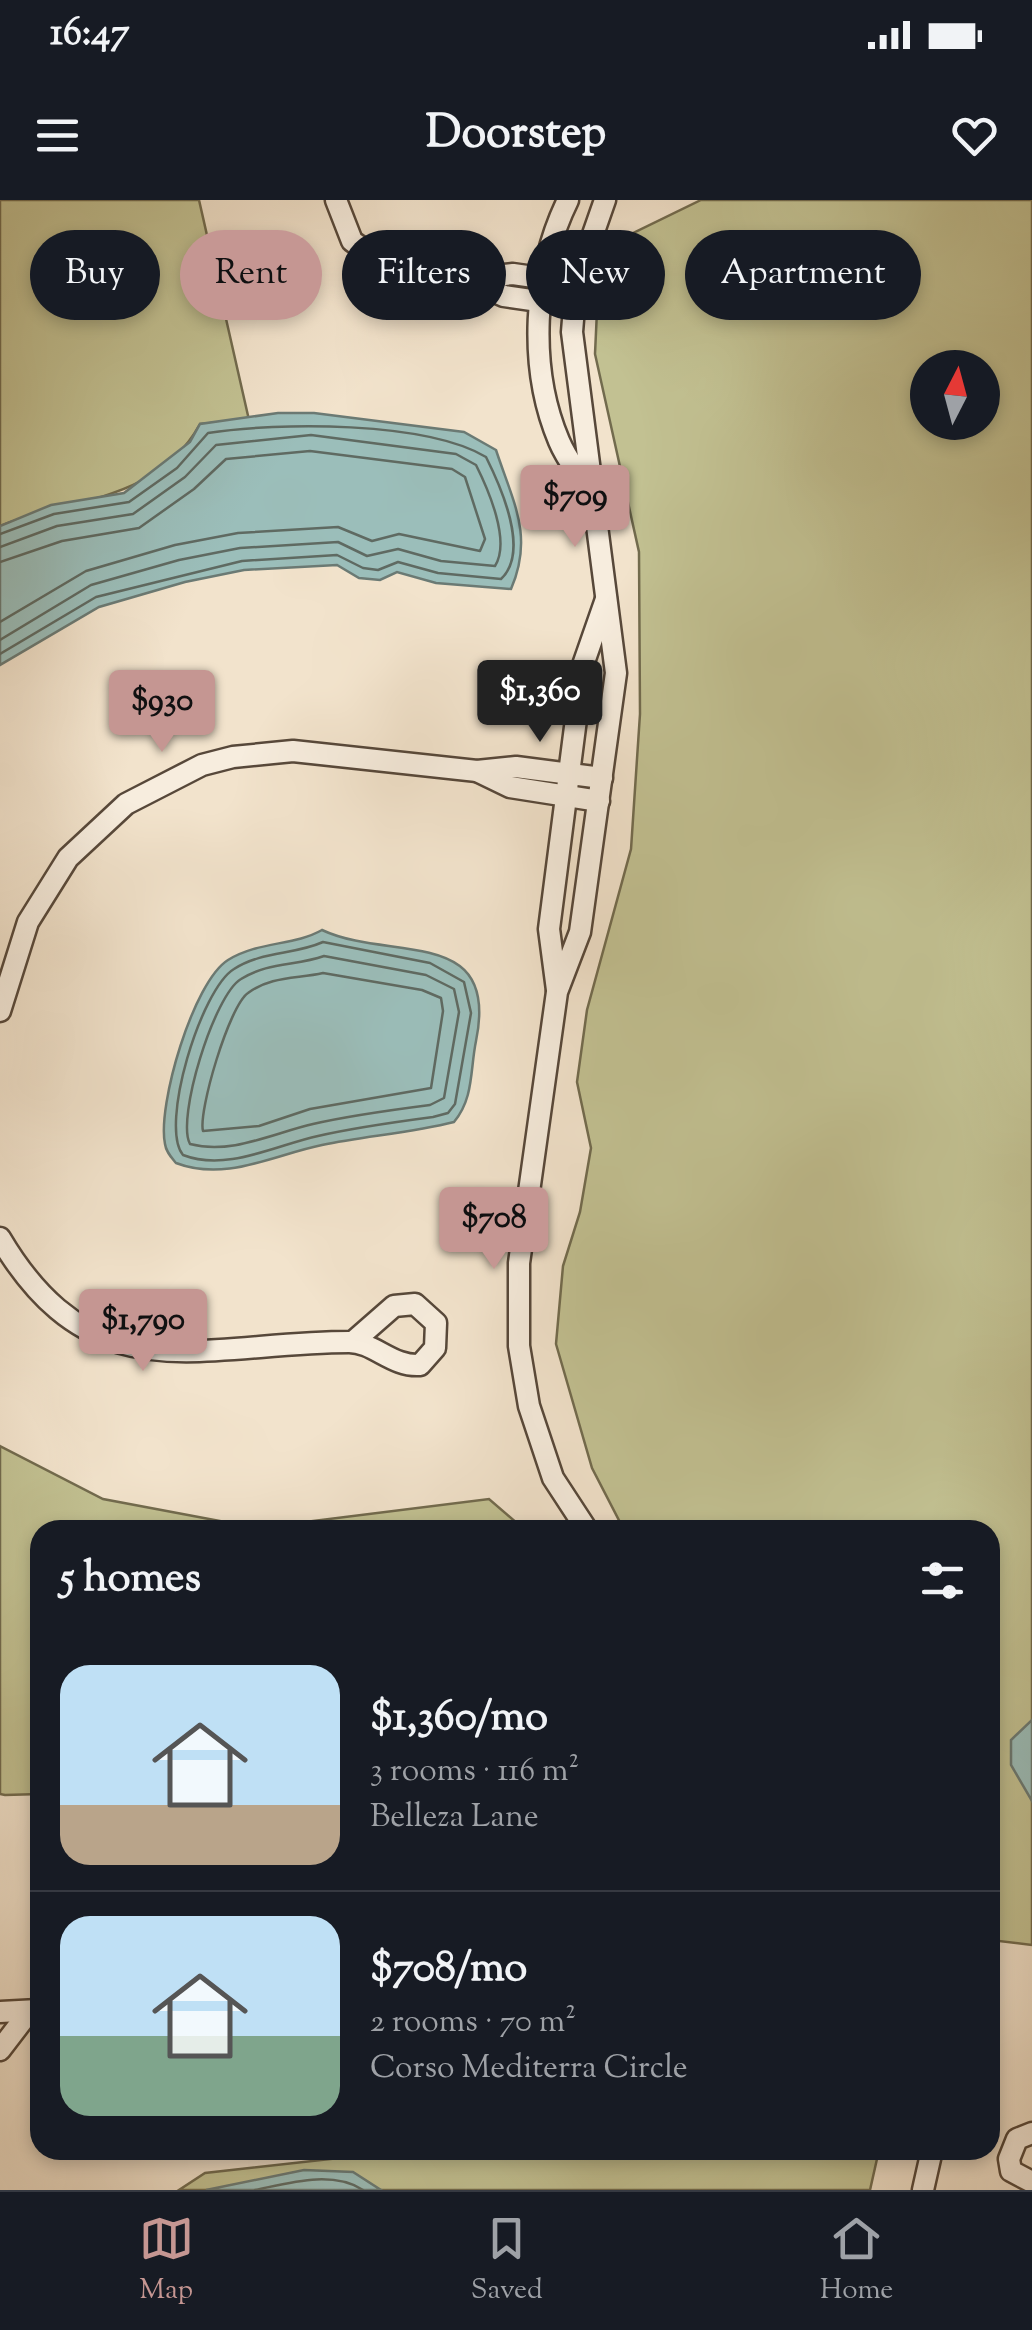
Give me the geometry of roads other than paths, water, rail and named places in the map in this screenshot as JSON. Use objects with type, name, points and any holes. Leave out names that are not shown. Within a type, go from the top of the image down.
[{"type":"street","points":[[336,200],[348,230]]},
{"type":"street","points":[[557,230],[568,200]]},
{"type":"street","points":[[595,230],[605,200]]},
{"type":"street","points":[[541,320],[540,368],[545,396],[561,445],[590,494]]},
{"type":"street","points":[[573,320],[573,354],[590,494],[616,673],[580,932],[557,992],[519,1263],[519,1346],[528,1406],[553,1478],[580,1520]]},
{"type":"street","points":[[557,992],[549,930],[583,666],[606,599]]},
{"type":"street","points":[[0,1011],[28,922],[60,868],[106,819],[175,776],[233,757],[293,751],[477,771],[516,767],[602,778]]},
{"type":"street","points":[[477,771],[510,787],[599,802]]},
{"type":"street","points":[[0,1238],[50,1302],[71,1318],[122,1342],[176,1354],[206,1354],[354,1341]]},
{"type":"street","points":[[0,2012],[30,2011]]},
{"type":"street","points":[[0,2050],[30,2017]]},
{"type":"street","points":[[1032,2133],[1017,2139],[1009,2159],[1011,2171],[1032,2182]]},
{"type":"street","points":[[923,2190],[930,2160]]},
{"type":"water","points":[[278,413],[314,413],[464,432],[496,450],[521,535],[518,570],[511,589],[436,583],[397,572],[380,580],[359,578],[337,565],[244,570],[99,607],[0,665],[0,526],[51,505],[124,493],[190,442],[200,424]]},
{"type":"water","points":[[322,930],[349,939],[434,954],[456,963],[472,979],[479,1004],[476,1041],[468,1093],[460,1113],[454,1122],[322,1145],[249,1165],[213,1170],[176,1163],[165,1144],[167,1102],[180,1046],[202,993],[228,960]]},
{"type":"water","points":[[1032,1720],[1032,1801],[1011,1765],[1011,1740]]},
{"type":"water","points":[[304,2170],[353,2172],[381,2190],[206,2190]]}]
